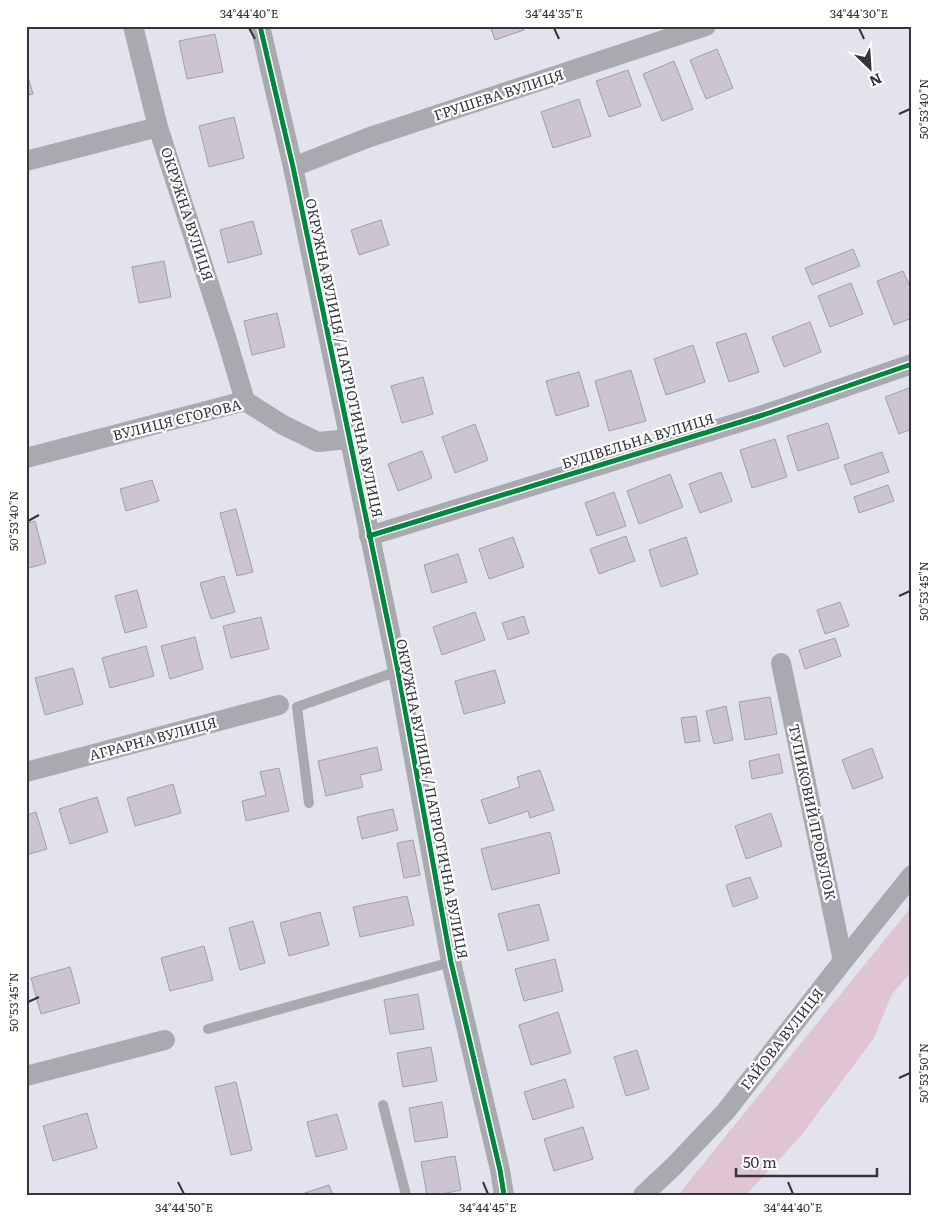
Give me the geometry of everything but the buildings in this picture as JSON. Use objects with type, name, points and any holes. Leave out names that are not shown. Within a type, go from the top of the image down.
[{"type":"street","name":"ОКРУЖНА ВУЛИЦЯ","points":[[133,26],[158,128],[245,401]]},
{"type":"street","name":"ОКРУЖНА ВУЛИЦЯ / ПАТРІОТИЧНА ВУЛИЦЯ","points":[[260,26],[293,167],[398,671],[451,962],[500,1170],[504,1195]]},
{"type":"street","name":"ГРУШЕВА ВУЛИЦЯ","points":[[293,167],[370,137],[706,26]]},
{"type":"street","points":[[26,161],[158,128]]},
{"type":"street","name":"БУДІВЕЛЬНА ВУЛИЦЯ","points":[[369,536],[763,415],[912,364]]},
{"type":"street","name":"ВУЛИЦЯ ЄГОРОВА","points":[[26,458],[245,401],[283,425],[318,442],[349,439]]},
{"type":"street","name":"ТУПИКОВИЙ ПРОВУЛОК","points":[[781,663],[843,961]]},
{"type":"street","name":"АГРАРНА ВУЛИЦЯ","points":[[26,772],[279,705]]},
{"type":"street","name":"ГАЙОВА ВУЛИЦЯ","points":[[643,1195],[674,1166],[726,1111],[912,875]]},
{"type":"street","points":[[26,1076],[165,1040]]},
{"type":"lane","points":[[309,803],[297,707],[398,671]]},
{"type":"lane","points":[[208,1029],[451,962]]},
{"type":"lane","points":[[383,1105],[406,1195]]},
{"type":"shaded area","points":[[912,906],[912,971],[892,994],[874,1038],[800,1137],[746,1195],[678,1195]]},
{"type":"cycle path","points":[[260,26],[293,167],[398,671],[451,962],[500,1170],[504,1195]]},
{"type":"cycle path","points":[[369,536],[763,415],[912,364]]}]
